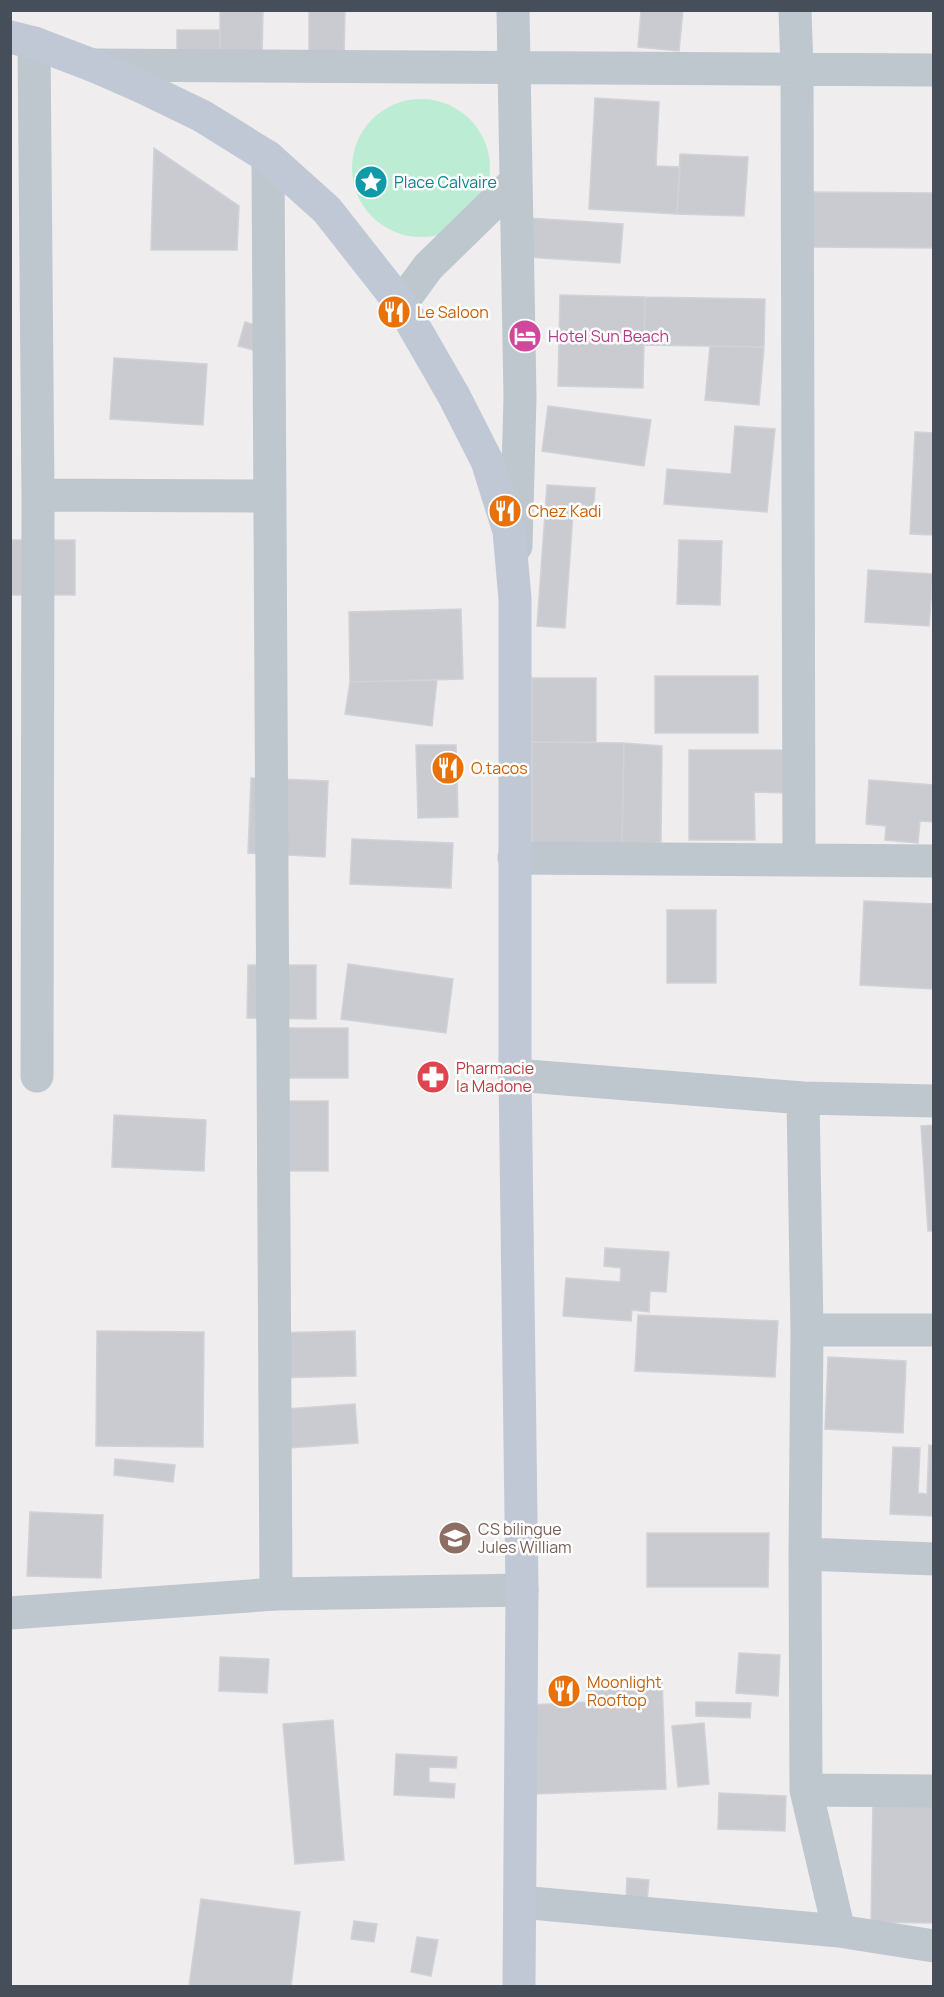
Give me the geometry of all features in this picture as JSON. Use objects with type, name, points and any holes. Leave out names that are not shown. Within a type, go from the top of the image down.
[{"type":"main road","points":[[22,40],[92,65],[202,117],[268,157],[327,210],[401,304],[454,396],[487,461],[509,531],[515,599],[515,1074],[522,1590],[519,1986]]},
{"type":"street","points":[[513,10],[520,398],[515,599]]},
{"type":"street","points":[[795,10],[800,860]]},
{"type":"street","points":[[22,40],[38,495],[37,1076]]},
{"type":"street","points":[[92,65],[933,70]]},
{"type":"street","points":[[268,157],[276,1594]]},
{"type":"street","points":[[401,304],[428,267],[516,181]]},
{"type":"street","points":[[38,495],[270,496]]},
{"type":"street","points":[[514,858],[933,861]]},
{"type":"street","points":[[515,1074],[802,1098],[933,1101]]},
{"type":"street","points":[[802,1098],[807,1330],[806,1790],[839,1931]]},
{"type":"street","points":[[807,1330],[933,1330]]},
{"type":"street","points":[[805,1554],[933,1559]]},
{"type":"street","points":[[10,1613],[276,1594],[522,1590]]},
{"type":"street","points":[[806,1790],[933,1791]]},
{"type":"street","points":[[520,1902],[839,1931],[933,1946]]},
{"type":"green space","points":[[421,99],[447,104],[470,119],[485,142],[490,168],[485,194],[470,217],[447,232],[421,237],[395,232],[372,217],[357,194],[352,168],[357,142],[372,119],[395,104]]},
{"type":"building","points":[[220,10],[263,10],[262,55],[220,55]]},
{"type":"building","points":[[309,10],[345,10],[344,56],[309,56]]},
{"type":"building","points":[[641,10],[683,10],[679,51],[638,47]]},
{"type":"building","points":[[177,30],[220,30],[220,55],[177,54]]},
{"type":"building","points":[[595,98],[659,102],[656,166],[680,167],[677,214],[589,209]]},
{"type":"building","points":[[154,148],[239,206],[237,250],[151,250]]},
{"type":"building","points":[[680,154],[748,157],[744,216],[677,214]]},
{"type":"building","points":[[811,192],[934,193],[934,248],[811,247]]},
{"type":"building","points":[[528,218],[623,224],[620,263],[526,257]]},
{"type":"building","points":[[560,295],[645,297],[643,388],[558,386]]},
{"type":"building","points":[[645,297],[765,299],[764,347],[644,345]]},
{"type":"building","points":[[245,322],[275,330],[268,354],[238,346]]},
{"type":"building","points":[[710,346],[764,347],[759,405],[705,400]]},
{"type":"building","points":[[114,358],[207,364],[203,425],[110,419]]},
{"type":"building","points":[[548,406],[651,420],[644,466],[542,451]]},
{"type":"building","points":[[735,426],[775,429],[767,512],[664,504],[667,469],[731,474]]},
{"type":"building","points":[[915,432],[934,433],[934,535],[910,534]]},
{"type":"building","points":[[547,485],[595,488],[593,515],[573,513],[565,628],[537,626]]},
{"type":"building","points":[[10,540],[75,540],[75,595],[10,595]]},
{"type":"building","points":[[679,540],[722,541],[720,605],[677,604]]},
{"type":"building","points":[[868,570],[933,574],[929,626],[865,622]]},
{"type":"building","points":[[461,609],[463,679],[350,682],[349,612]]},
{"type":"building","points":[[655,676],[758,676],[758,733],[655,733]]},
{"type":"building","points":[[532,678],[596,678],[596,742],[532,742]]},
{"type":"building","points":[[437,680],[432,726],[345,714],[350,682]]},
{"type":"building","points":[[532,742],[624,743],[622,846],[532,846]]},
{"type":"building","points":[[624,743],[662,746],[661,842],[622,846]]},
{"type":"building","points":[[416,745],[456,745],[458,817],[418,818]]},
{"type":"building","points":[[689,750],[786,750],[786,793],[754,792],[755,840],[689,840]]},
{"type":"building","points":[[251,778],[328,781],[325,857],[248,853]]},
{"type":"building","points":[[869,780],[934,785],[934,822],[920,821],[918,843],[885,840],[886,826],[866,824]]},
{"type":"building","points":[[352,839],[453,843],[451,888],[350,884]]},
{"type":"building","points":[[864,901],[934,904],[934,989],[860,985]]},
{"type":"building","points":[[667,910],[716,910],[716,983],[667,983]]},
{"type":"building","points":[[348,964],[453,979],[446,1033],[341,1019]]},
{"type":"building","points":[[248,965],[316,965],[316,1019],[247,1018]]},
{"type":"building","points":[[262,1028],[348,1028],[348,1078],[262,1078]]},
{"type":"building","points":[[259,1101],[328,1101],[328,1171],[258,1171]]},
{"type":"building","points":[[114,1115],[206,1120],[204,1171],[112,1167]]},
{"type":"building","points":[[934,1125],[934,1231],[928,1231],[921,1126]]},
{"type":"building","points":[[605,1248],[669,1252],[666,1292],[650,1291],[649,1312],[632,1310],[631,1321],[563,1316],[566,1278],[620,1282],[621,1268],[604,1266]]},
{"type":"building","points":[[638,1315],[778,1321],[775,1377],[635,1371]]},
{"type":"building","points":[[97,1331],[204,1332],[203,1447],[96,1446]]},
{"type":"building","points":[[355,1331],[356,1376],[268,1378],[267,1333]]},
{"type":"building","points":[[828,1357],[906,1361],[903,1433],[825,1429]]},
{"type":"building","points":[[355,1404],[358,1443],[289,1448],[287,1409]]},
{"type":"building","points":[[929,1445],[934,1446],[934,1516],[890,1514],[893,1447],[920,1448],[918,1493],[927,1494]]},
{"type":"building","points":[[115,1459],[175,1465],[173,1482],[114,1475]]},
{"type":"building","points":[[30,1512],[103,1515],[101,1578],[27,1576]]},
{"type":"building","points":[[647,1533],[769,1533],[768,1587],[647,1587]]},
{"type":"building","points":[[739,1653],[780,1655],[778,1696],[736,1693]]},
{"type":"building","points":[[220,1657],[269,1659],[267,1693],[219,1691]]},
{"type":"building","points":[[662,1678],[666,1789],[534,1794],[531,1705],[587,1702],[586,1680]]},
{"type":"building","points":[[696,1702],[751,1703],[750,1718],[696,1716]]},
{"type":"building","points":[[333,1720],[344,1860],[295,1864],[283,1724]]},
{"type":"building","points":[[704,1723],[709,1784],[678,1787],[672,1726]]},
{"type":"building","points":[[396,1754],[457,1757],[456,1768],[429,1767],[429,1782],[455,1784],[454,1798],[394,1795]]},
{"type":"building","points":[[719,1793],[786,1796],[785,1831],[718,1829]]},
{"type":"building","points":[[873,1802],[934,1803],[934,1923],[871,1922]]},
{"type":"building","points":[[627,1878],[649,1880],[647,1901],[626,1900]]},
{"type":"building","points":[[201,1899],[300,1912],[291,1986],[189,1986]]},
{"type":"building","points":[[354,1921],[377,1924],[374,1942],[351,1939]]},
{"type":"building","points":[[417,1937],[438,1940],[431,1976],[411,1972]]},
{"type":"place","name":"Place Calvaire","points":[[371,182]]},
{"type":"place","name":"Le Saloon","points":[[394,312]]},
{"type":"place","name":"Hotel Sun Beach","points":[[525,336]]},
{"type":"place","name":"Chez Kadi","points":[[505,511]]},
{"type":"place","name":"O.tacos","points":[[448,768]]},
{"type":"place","name":"Pharmacie la Madone","points":[[433,1077]]},
{"type":"place","name":"CS bilingue Jules William","points":[[455,1538]]},
{"type":"place","name":"Moonlight Rooftop","points":[[564,1691]]}]
